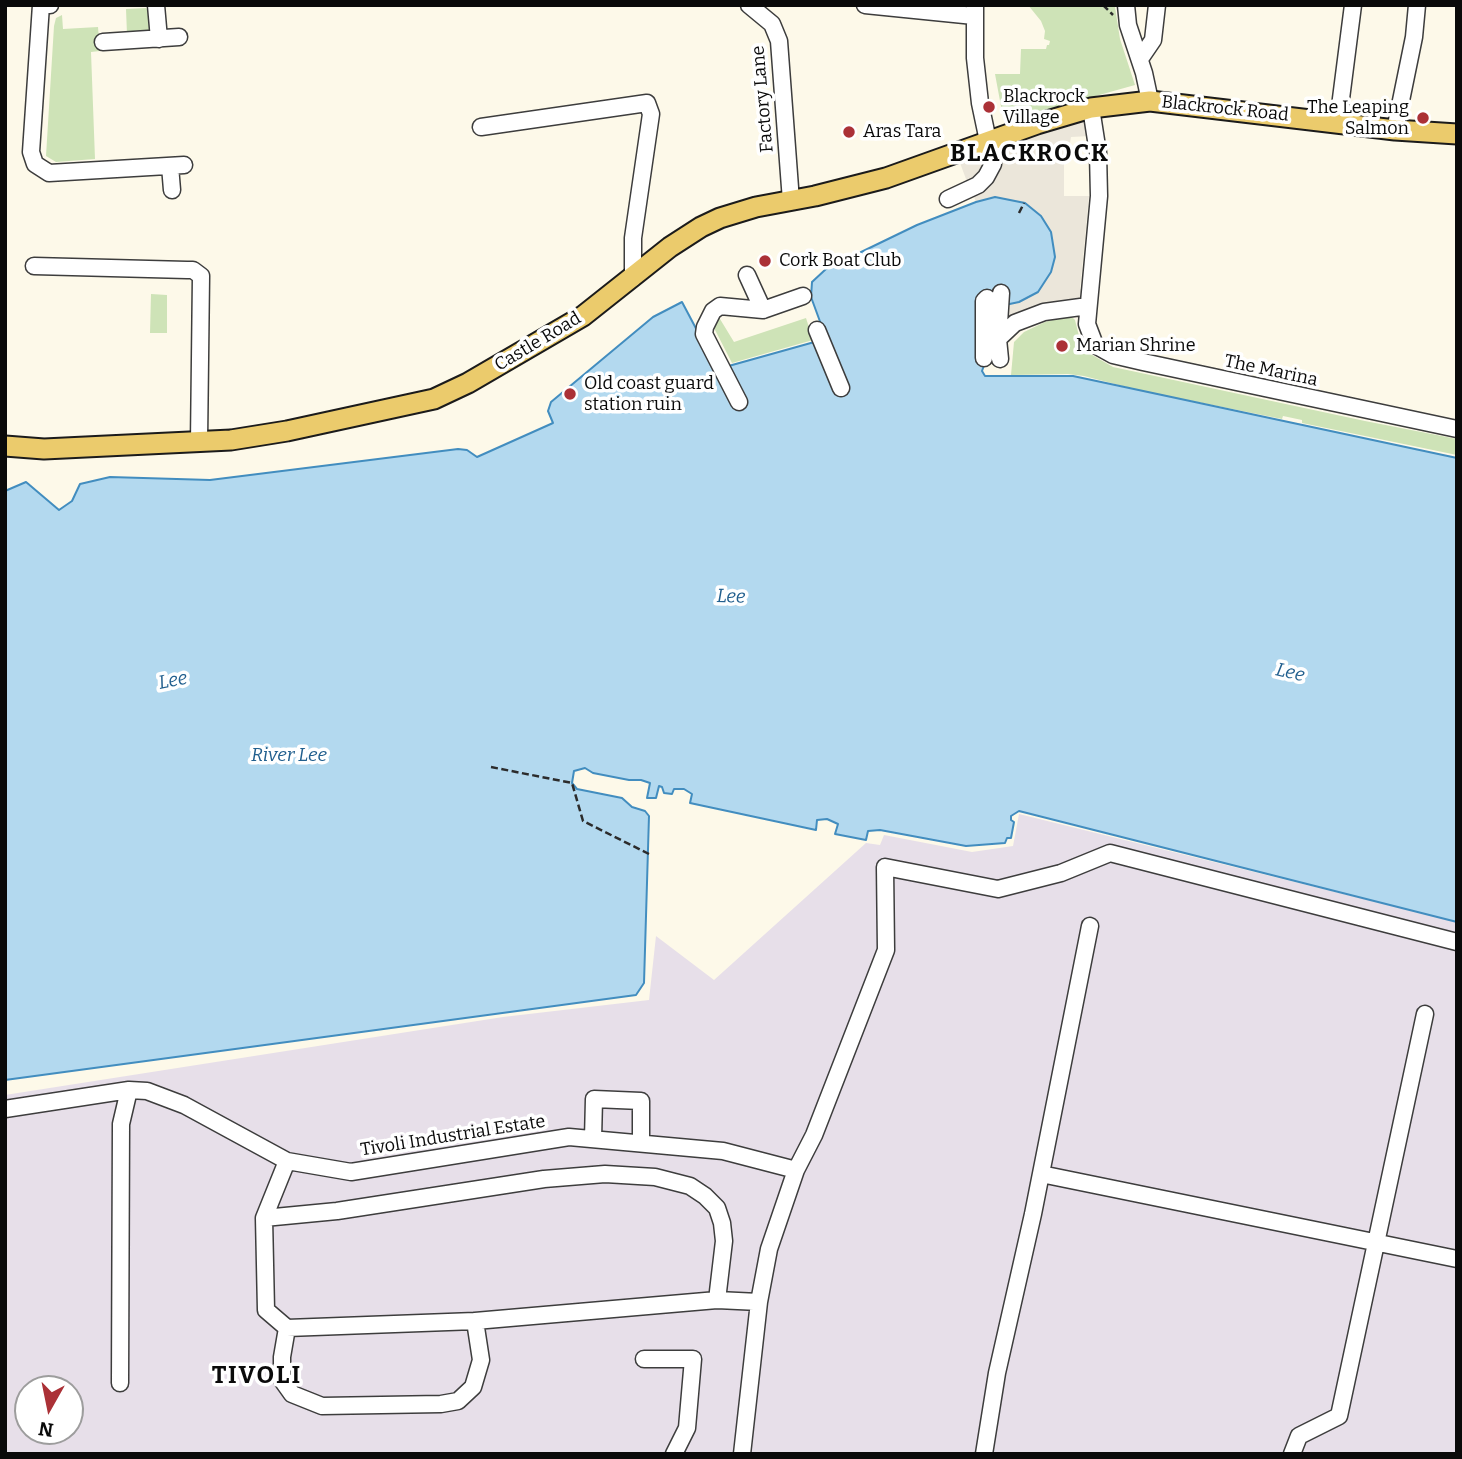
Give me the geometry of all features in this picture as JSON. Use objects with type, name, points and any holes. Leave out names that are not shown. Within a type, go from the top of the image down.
[{"type":"main road","name":"Blackrock Road","points":[[1037,124],[1091,108],[1150,102],[1395,130],[1456,132]]},
{"type":"main road","name":"Castle Road","points":[[5,446],[44,449],[199,442],[269,435],[385,411],[446,395],[583,316],[670,247],[701,227],[742,210],[886,178],[1037,124]]},
{"type":"street","points":[[50,5],[41,5],[32,152],[35,163],[48,173],[177,165],[172,190]]},
{"type":"street","points":[[156,5],[159,39]]},
{"type":"street","name":"Factory Lane","points":[[749,5],[772,24],[779,41],[791,201]]},
{"type":"street","points":[[865,5],[975,11],[975,58],[980,103],[993,164],[978,185],[948,199]]},
{"type":"street","points":[[1126,5],[1128,25],[1140,59],[1150,102]]},
{"type":"street","points":[[1140,59],[1153,40],[1157,5]]},
{"type":"street","points":[[1338,122],[1353,5]]},
{"type":"street","points":[[1395,130],[1414,37],[1417,5]]},
{"type":"street","points":[[103,42],[179,37]]},
{"type":"street","points":[[481,127],[647,103],[650,114],[634,238],[633,278]]},
{"type":"street","name":"The Marina","points":[[1091,108],[1098,153],[1099,196],[1087,324],[1095,345],[1114,355],[1265,390],[1457,429]]},
{"type":"street","points":[[34,266],[193,270],[201,276],[199,442]]},
{"type":"street","points":[[747,275],[763,310]]},
{"type":"street","points":[[1001,293],[998,339],[992,359],[984,301],[987,298],[990,301],[989,339],[998,339],[1015,323],[1029,316],[1088,306]]},
{"type":"street","points":[[739,402],[704,334],[713,311],[720,306],[763,310],[803,296]]},
{"type":"street","points":[[817,330],[841,388]]},
{"type":"street","points":[[742,1454],[759,1302],[769,1249],[796,1170],[814,1135],[886,950],[885,867],[998,889],[1062,873],[1110,853],[1457,942]]},
{"type":"street","points":[[984,1454],[997,1373],[1041,1174],[1090,926]]},
{"type":"street","points":[[1292,1454],[1299,1436],[1339,1416],[1424,1014]]},
{"type":"street","points":[[120,1382],[121,1124],[129,1090]]},
{"type":"street","name":"Tivoli Industrial Estate","points":[[5,1109],[129,1090],[166,1097],[286,1161],[351,1172],[569,1137],[723,1151],[796,1170]]},
{"type":"street","points":[[593,1139],[594,1099],[641,1101],[640,1143]]},
{"type":"street","points":[[286,1161],[264,1218],[267,1310],[287,1328],[475,1321],[717,1300],[759,1302]]},
{"type":"street","points":[[264,1218],[337,1211],[555,1177],[605,1174],[655,1177],[690,1186],[717,1208],[723,1223],[724,1241],[717,1300]]},
{"type":"street","points":[[1041,1174],[1457,1259]]},
{"type":"street","points":[[287,1328],[282,1357],[282,1380],[292,1394],[322,1406],[441,1404],[458,1401],[473,1387],[481,1360],[475,1321]]},
{"type":"street","points":[[644,1359],[694,1359],[687,1428],[674,1454]]},
{"type":"path","points":[[1019,213],[1024,203]]},
{"type":"path","points":[[491,767],[572,783],[583,821],[649,854]]},
{"type":"shaded area","name":"Blackrock Village","points":[[1089,119],[1090,136],[1071,137],[1070,143],[1064,145],[1064,196],[1089,196],[1080,289],[1084,290],[1083,295],[1076,300],[1050,304],[1016,318],[1005,316],[1005,305],[1019,302],[1038,292],[1051,272],[1055,257],[1048,227],[1041,216],[1025,203],[985,199],[976,202],[972,192],[997,145]]},
{"type":"shaded area","points":[[987,150],[990,162],[969,187],[960,163]]},
{"type":"shaded area","points":[[1019,814],[1457,922],[1457,1454],[5,1454],[5,1095],[503,1017],[649,1000],[656,936],[714,980],[866,843],[880,845],[884,835],[972,852],[1013,846]]},
{"type":"green space","points":[[1028,5],[1115,7],[1120,39],[1135,85],[1017,118],[1003,117],[995,74],[1020,74],[1021,49],[1046,49],[1050,41],[1044,39],[1045,31],[1041,21]]},
{"type":"green space","points":[[146,8],[151,14],[153,32],[127,34],[126,9]]},
{"type":"green space","points":[[62,15],[63,29],[98,27],[100,51],[91,52],[95,159],[56,162],[46,156],[54,26],[56,18]]},
{"type":"green space","points":[[151,294],[167,295],[167,333],[150,333]]},
{"type":"green space","points":[[1062,317],[1075,320],[1081,344],[1087,352],[1113,367],[1457,439],[1457,455],[1302,423],[1302,420],[1283,416],[1282,419],[1138,390],[1084,376],[1011,375],[1014,342],[1024,332]]},
{"type":"green space","points":[[717,318],[734,342],[806,318],[813,340],[732,363],[713,326]]},
{"type":"water","name":"River Lee","points":[[995,197],[1025,203],[1041,216],[1051,232],[1055,257],[1051,272],[1038,292],[1019,302],[1005,305],[982,371],[985,376],[1073,376],[1457,458],[1457,922],[1019,811],[1011,816],[1014,822],[1011,838],[1007,838],[1005,843],[966,846],[880,830],[868,831],[866,840],[835,834],[838,824],[827,819],[817,820],[816,830],[690,803],[692,794],[684,789],[674,789],[672,794],[664,793],[659,786],[656,798],[647,798],[650,783],[593,773],[585,768],[574,771],[572,783],[577,789],[622,798],[649,816],[644,983],[636,995],[5,1080],[5,491],[26,482],[59,510],[72,501],[80,484],[110,477],[210,480],[458,449],[467,450],[477,457],[553,423],[548,411],[551,402],[653,317],[682,302],[736,404],[725,367],[818,341],[844,387],[811,297],[812,282],[826,269],[917,225]]},
{"type":"place","name":"Blackrock Village","points":[[989,107]]},
{"type":"place","name":"The Leaping Salmon","points":[[1423,118]]},
{"type":"place","name":"Aras Tara","points":[[849,132]]},
{"type":"place","name":"Cork Boat Club","points":[[765,261]]},
{"type":"place","name":"Marian Shrine","points":[[1062,346]]},
{"type":"place","name":"Old coast guard station ruin","points":[[570,394]]},
{"type":"district","name":"BLACKROCK","points":[[1030,154]]},
{"type":"district","name":"TIVOLI","points":[[257,1376]]},
{"type":"water label","name":"Lee","points":[[731,597]]},
{"type":"water label","name":"Lee","points":[[1290,673]]},
{"type":"water label","name":"Lee","points":[[173,681]]}]
